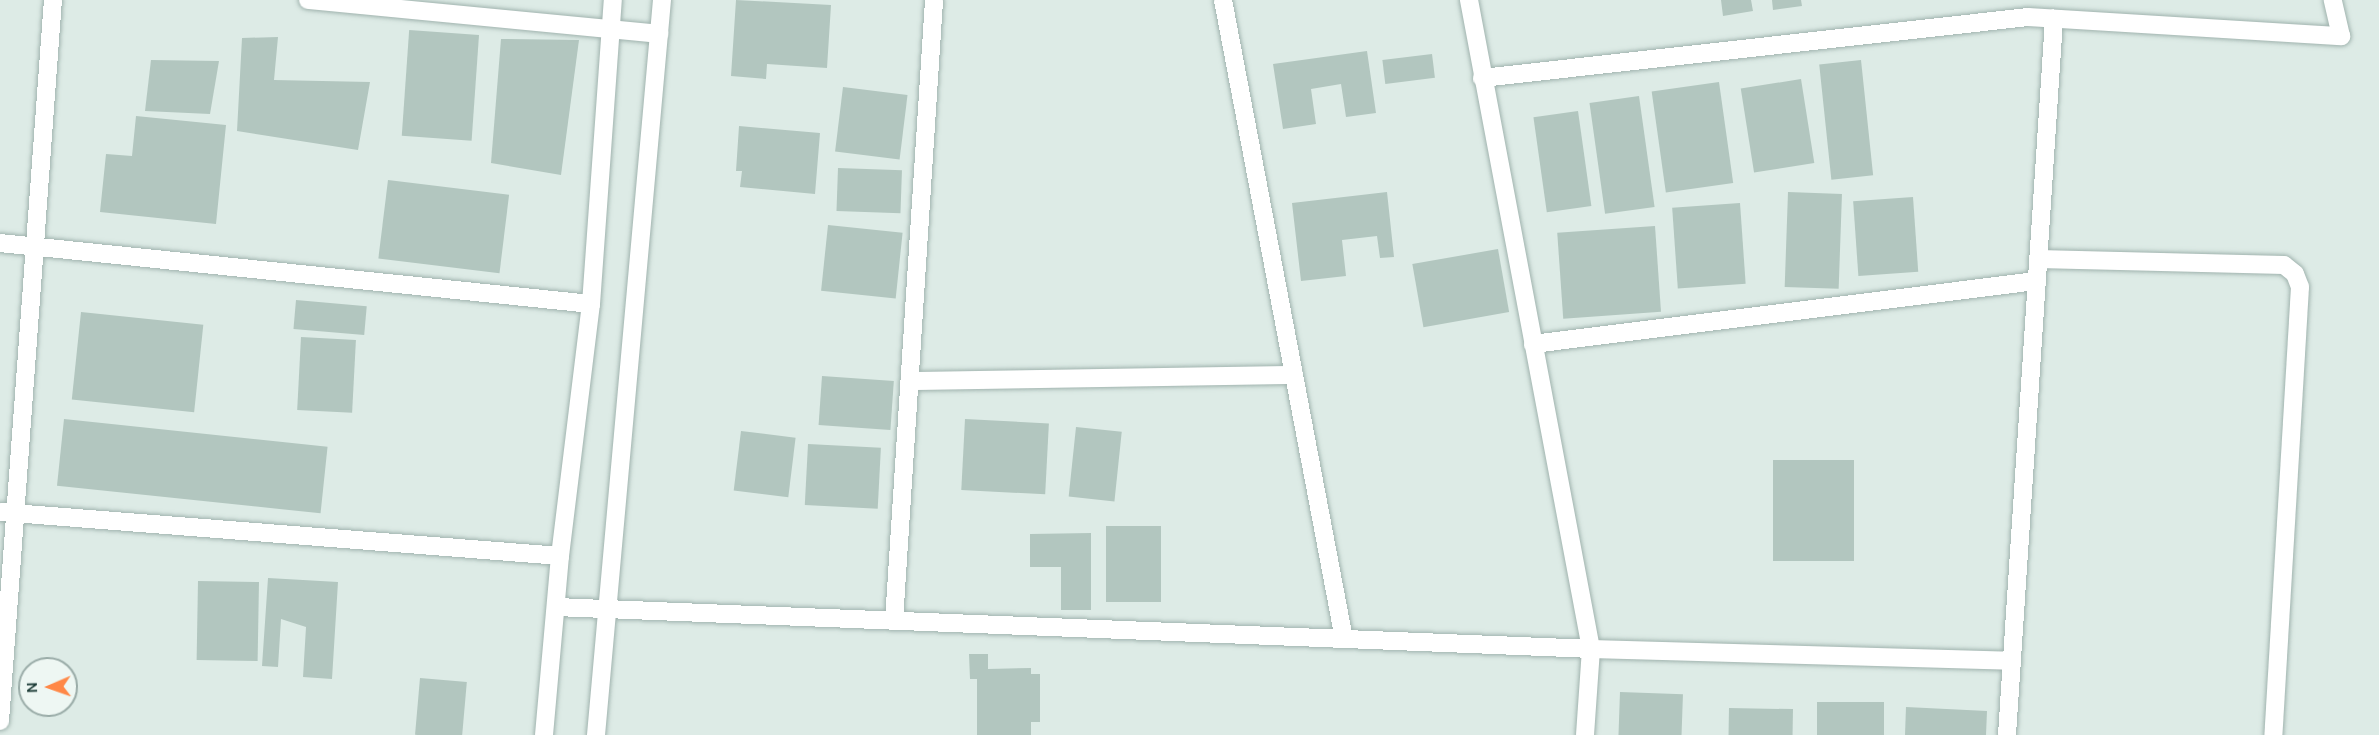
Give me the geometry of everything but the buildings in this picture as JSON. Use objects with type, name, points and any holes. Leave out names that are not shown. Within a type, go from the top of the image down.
[{"type":"street","points":[[0,721],[8,513],[36,246],[53,0]]},
{"type":"street","points":[[308,0],[659,34]]},
{"type":"street","points":[[544,735],[560,556],[591,304],[613,0]]},
{"type":"street","points":[[596,735],[662,0]]},
{"type":"street","points":[[894,621],[934,0]]},
{"type":"street","points":[[1223,0],[1344,639]]},
{"type":"street","points":[[1469,0],[1591,649],[1585,735]]},
{"type":"street","points":[[1482,78],[2028,17],[2341,36],[2333,0]]},
{"type":"street","points":[[2007,735],[2054,19]]},
{"type":"street","points":[[0,243],[591,304]]},
{"type":"street","points":[[2038,259],[2284,265],[2295,274],[2300,287],[2273,735]]},
{"type":"street","points":[[1533,344],[2036,281]]},
{"type":"street","points":[[910,381],[1294,375]]},
{"type":"street","points":[[8,513],[560,556]]},
{"type":"street","points":[[556,607],[1591,649],[2011,661]]}]
